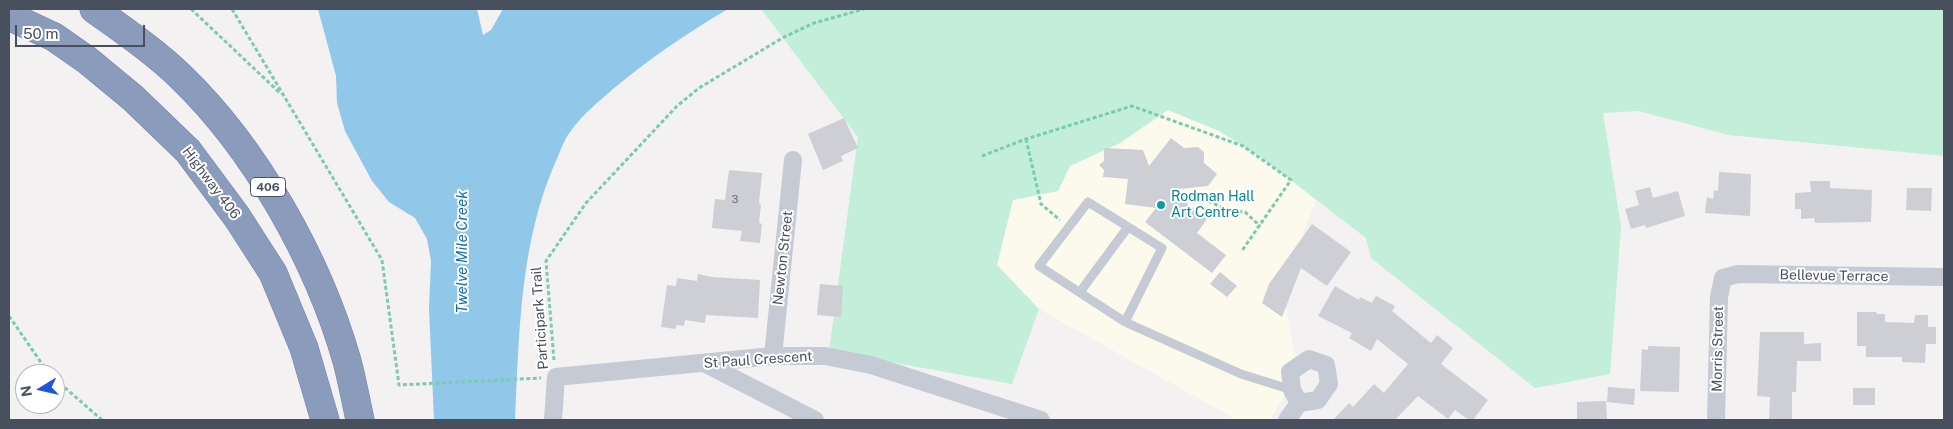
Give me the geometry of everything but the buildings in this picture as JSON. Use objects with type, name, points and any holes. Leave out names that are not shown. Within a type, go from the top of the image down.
[{"type":"highway","name":"406","points":[[94,9],[131,35],[180,76],[221,119],[259,173],[313,271],[347,360],[360,420]]},
{"type":"highway","name":"Highway 406","points":[[9,16],[54,37],[87,60],[133,98],[188,151],[237,217],[273,274],[304,348],[325,420]]},
{"type":"highway","points":[[9,25],[54,37]]},
{"type":"street","name":"Newton Street","points":[[773,356],[793,160]]},
{"type":"street","name":"Bellevue Terrace","points":[[1723,278],[1738,274],[1944,277]]},
{"type":"street","name":"Morris Street","points":[[1716,420],[1719,297],[1723,278]]},
{"type":"street","name":"St Paul Crescent","points":[[556,377],[706,364],[773,356],[825,356],[871,365],[1041,420]]},
{"type":"street","points":[[706,364],[815,420]]},
{"type":"street","points":[[554,420],[556,377]]},
{"type":"street","points":[[1287,420],[1296,397]]},
{"type":"lane","points":[[1125,322],[1162,248],[1088,202],[1039,266],[1125,322],[1296,397]]},
{"type":"lane","points":[[1080,292],[1128,227]]},
{"type":"path","points":[[191,9],[285,98]]},
{"type":"path","points":[[232,9],[285,98]]},
{"type":"path","name":"Participark Trail","points":[[285,98],[382,260],[398,383],[402,386],[556,377],[546,260],[585,205],[677,106],[699,88],[784,37],[814,23],[864,9]]},
{"type":"path","points":[[982,156],[1026,139],[1132,106],[1243,146],[1291,180],[1242,252]]},
{"type":"path","points":[[1026,139],[1041,204],[1068,227]]},
{"type":"path","points":[[1208,202],[1230,211],[1245,212],[1260,226]]},
{"type":"path","points":[[9,316],[42,364]]},
{"type":"path","points":[[65,388],[102,420]]},
{"type":"shaded area","points":[[1168,110],[1219,131],[1262,158],[1316,200],[1282,288],[1298,373],[1270,420],[1237,420],[1039,309],[997,265],[1013,200],[1058,191],[1070,166],[1120,143]]},
{"type":"green space","points":[[761,9],[1944,9],[1944,156],[1729,135],[1639,111],[1603,113],[1621,227],[1610,374],[1535,388],[1371,258],[1366,238],[1262,158],[1219,131],[1168,110],[1120,143],[1070,166],[1058,191],[1013,200],[997,265],[1039,309],[1012,384],[829,351],[858,137]]},
{"type":"water","name":"Twelve Mile Creek","points":[[318,9],[477,9],[483,35],[491,30],[503,9],[728,9],[640,67],[601,99],[565,139],[543,193],[528,257],[520,322],[515,420],[434,420],[429,308],[431,261],[427,239],[415,218],[389,202],[372,181],[345,131],[337,103],[336,76]]},
{"type":"place","name":"Rodman Hall Art Centre","points":[[1161,205]]}]
